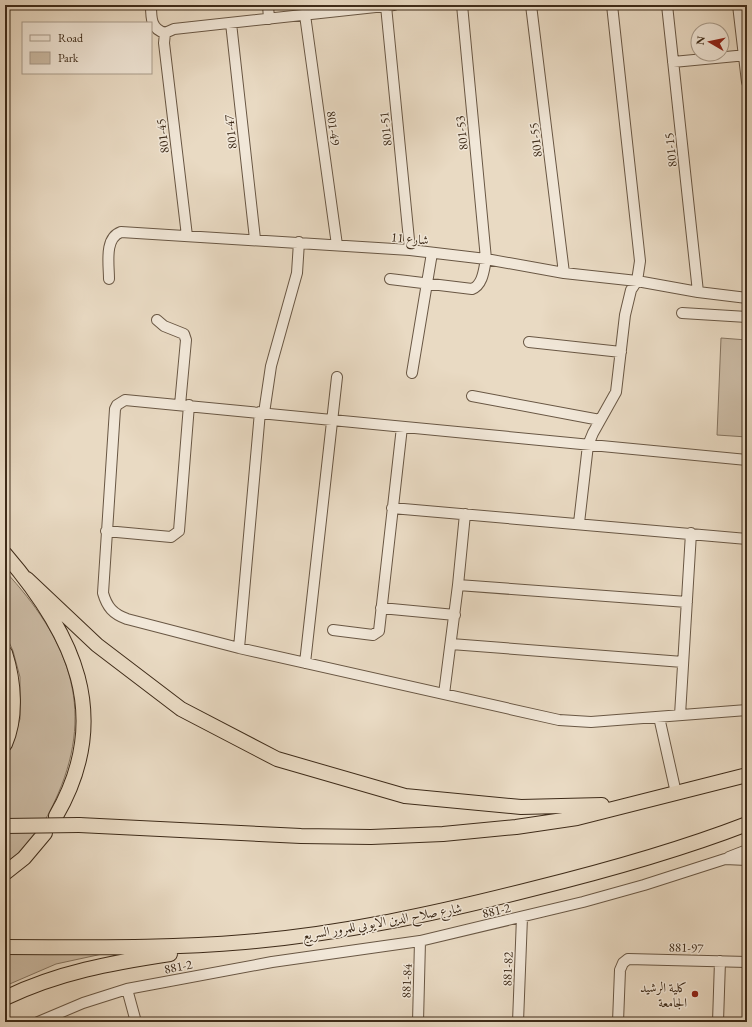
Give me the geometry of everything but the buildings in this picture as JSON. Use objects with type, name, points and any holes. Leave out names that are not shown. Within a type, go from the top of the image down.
[{"type":"highway","points":[[5,554],[27,580],[97,645],[181,709],[277,759],[405,796],[521,807],[548,808],[633,804]]},
{"type":"highway","points":[[27,580],[64,638],[75,664],[82,692],[83,721],[80,750],[73,780],[56,816]]},
{"type":"highway","points":[[5,653],[11,675],[13,707],[11,724],[5,744]]},
{"type":"highway","points":[[5,826],[86,825],[258,834],[371,837],[444,834],[509,828],[571,819],[747,775]]},
{"type":"highway","name":"شارع صلاح الدين الايوبي للمرور السريع","points":[[5,947],[158,947],[246,942],[384,922],[486,901],[665,853],[747,824]]},
{"type":"highway","points":[[5,873],[24,858],[45,833]]},
{"type":"highway","points":[[5,998],[41,982],[89,968],[246,942]]},
{"type":"street","points":[[151,5],[152,22]]},
{"type":"street","points":[[268,5],[269,18]]},
{"type":"street","points":[[153,28],[165,33],[174,29],[305,15],[346,8],[390,5]]},
{"type":"street","name":"801-51","points":[[390,5],[410,250]]},
{"type":"street","name":"801-53","points":[[462,5],[486,259]]},
{"type":"street","name":"801-55","points":[[531,5],[564,273]]},
{"type":"street","points":[[579,523],[588,445],[616,392],[625,315],[631,290],[637,281],[640,261],[612,5]]},
{"type":"street","name":"801-15","points":[[667,5],[698,292]]},
{"type":"street","points":[[738,5],[746,55],[747,82]]},
{"type":"street","name":"801-49","points":[[305,15],[337,245]]},
{"type":"street","name":"801-47","points":[[232,23],[255,239]]},
{"type":"street","name":"801-45","points":[[165,33],[164,43],[187,236]]},
{"type":"street","points":[[673,62],[746,55]]},
{"type":"street","name":"شارع 11","points":[[109,280],[110,242],[114,234],[121,232],[255,239],[410,250],[486,259],[564,273],[637,281],[698,292],[747,298]]},
{"type":"street","points":[[239,648],[262,413],[271,366],[297,273],[299,242]]},
{"type":"street","points":[[412,373],[432,253]]},
{"type":"street","points":[[390,279],[472,289],[477,287],[486,259]]},
{"type":"street","points":[[682,313],[747,317]]},
{"type":"street","points":[[106,531],[171,537],[179,531],[186,340],[184,334],[164,326],[157,320]]},
{"type":"street","points":[[529,342],[621,352]]},
{"type":"street","points":[[305,663],[337,377]]},
{"type":"street","points":[[472,396],[600,420]]},
{"type":"street","points":[[747,460],[125,400],[117,405],[115,409],[103,593],[105,602],[110,610],[118,616],[127,619],[239,648],[569,722],[747,710]]},
{"type":"street","points":[[333,630],[375,634],[379,631],[402,427]]},
{"type":"street","points":[[392,508],[579,523],[747,539]]},
{"type":"street","points":[[444,694],[458,585],[465,514]]},
{"type":"street","points":[[680,715],[692,533]]},
{"type":"street","points":[[458,585],[687,602]]},
{"type":"street","points":[[381,608],[454,615]]},
{"type":"street","points":[[451,644],[683,662]]},
{"type":"street","points":[[659,717],[676,793]]},
{"type":"street","points":[[725,859],[747,850]]},
{"type":"street","name":"881-2","points":[[38,1022],[82,1003],[127,989],[272,962],[420,941],[522,917],[644,885],[725,859],[747,860]]},
{"type":"street","name":"881-82","points":[[518,1022],[522,917]]},
{"type":"street","name":"881-84","points":[[418,1022],[420,941]]},
{"type":"street","name":"881-97","points":[[618,1022],[620,970],[625,961],[632,959],[747,962]]},
{"type":"street","points":[[718,1022],[720,961]]},
{"type":"street","points":[[127,989],[136,1022]]},
{"type":"green space","points":[[721,338],[747,340],[747,437],[717,435]]},
{"type":"green space","points":[[5,571],[27,596],[45,622],[59,648],[69,675],[74,702],[74,731],[69,762],[58,794],[48,815],[29,843],[5,867],[5,761],[20,719],[20,677],[13,651],[5,633]]},
{"type":"green space","points":[[116,951],[56,964],[5,986],[5,953]]},
{"type":"place","name":"كلية الرشيد الجامعة","points":[[695,994]]}]
